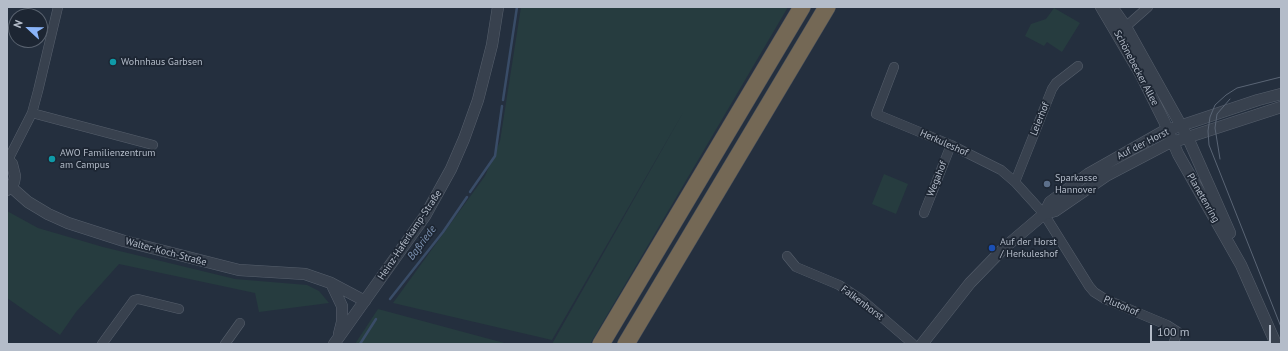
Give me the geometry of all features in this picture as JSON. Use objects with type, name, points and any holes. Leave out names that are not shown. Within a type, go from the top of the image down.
[{"type":"highway","points":[[601,344],[802,7]]},
{"type":"highway","points":[[626,344],[827,7]]},
{"type":"street","points":[[9,188],[16,176],[12,164],[8,160],[32,113],[58,7]]},
{"type":"street","name":"Heinz-Haferkamp-Straße","points":[[336,341],[425,216],[457,156],[472,118],[486,72],[498,7]]},
{"type":"street","name":"Schönebecker Allee","points":[[1101,7],[1122,30],[1181,127]]},
{"type":"street","name":"Schönebecker Allee","points":[[1112,7],[1141,75],[1168,130]]},
{"type":"street","points":[[1122,30],[1148,7]]},
{"type":"street","name":"Leierhof","points":[[1014,182],[1052,88],[1056,83],[1078,66]]},
{"type":"street","name":"Herkuleshof","points":[[894,67],[876,114],[951,145],[1000,170],[1014,182],[1044,214]]},
{"type":"street","name":"Auf der Horst","points":[[922,344],[970,283],[1004,248],[1044,214],[1050,202],[1088,174],[1162,132],[1181,127],[1258,100],[1281,94]]},
{"type":"street","name":"Auf der Horst","points":[[1044,214],[1055,211],[1106,176],[1173,142],[1252,115],[1281,107]]},
{"type":"street","points":[[32,113],[153,145]]},
{"type":"street","name":"Planetenring","points":[[1181,127],[1188,138],[1214,194],[1241,265],[1276,344]]},
{"type":"street","name":"Planetenring","points":[[1168,130],[1173,142],[1241,265]]},
{"type":"street","name":"Wegahof","points":[[924,213],[951,145]]},
{"type":"street","name":"Walter-Koch-Straße","points":[[9,188],[48,214],[68,223],[124,241],[239,270],[294,272],[317,277],[365,301]]},
{"type":"street","name":"Plutohof","points":[[1044,214],[1088,286],[1105,299],[1167,325],[1178,332],[1173,344]]},
{"type":"street","name":"Falkenhorst","points":[[787,256],[796,267],[839,285],[862,300],[914,344]]},
{"type":"street","points":[[331,284],[341,301],[343,313],[336,341]]},
{"type":"street","points":[[102,344],[136,299],[179,309]]},
{"type":"street","points":[[225,344],[240,323]]},
{"type":"green space","points":[[521,7],[788,7],[590,344],[552,344],[684,111],[552,340],[393,303],[485,176],[500,141]]},
{"type":"green space","points":[[1054,8],[1080,23],[1062,52],[1047,42],[1044,46],[1025,36],[1031,24],[1046,19]]},
{"type":"green space","points":[[884,174],[908,184],[896,214],[872,204]]},
{"type":"green space","points":[[7,211],[38,228],[103,247],[235,279],[307,285],[319,291],[329,303],[259,312],[255,293],[119,264],[76,312],[60,335],[7,298]]},
{"type":"green space","points":[[378,309],[508,344],[355,344]]},
{"type":"waterway","name":"Baßriede","points":[[503,100],[517,7]]},
{"type":"waterway","name":"Baßriede","points":[[470,192],[495,156],[502,106]]},
{"type":"waterway","name":"Baßriede","points":[[390,299],[443,232],[467,197]]},
{"type":"waterway","name":"Baßriede","points":[[360,344],[376,319]]},
{"type":"tram line","points":[[1281,77],[1237,88],[1226,95],[1215,105],[1210,117],[1208,131],[1209,145],[1281,327]]},
{"type":"tram line","points":[[1220,159],[1215,128],[1217,114],[1230,99]]},
{"type":"place","name":"Wohnhaus Garbsen","points":[[113,62]]},
{"type":"place","name":"AWO Familienzentrum am Campus","points":[[52,159]]},
{"type":"place","name":"Sparkasse Hannover","points":[[1047,184]]},
{"type":"place","name":"Auf der Horst / Herkuleshof","points":[[992,248]]}]
